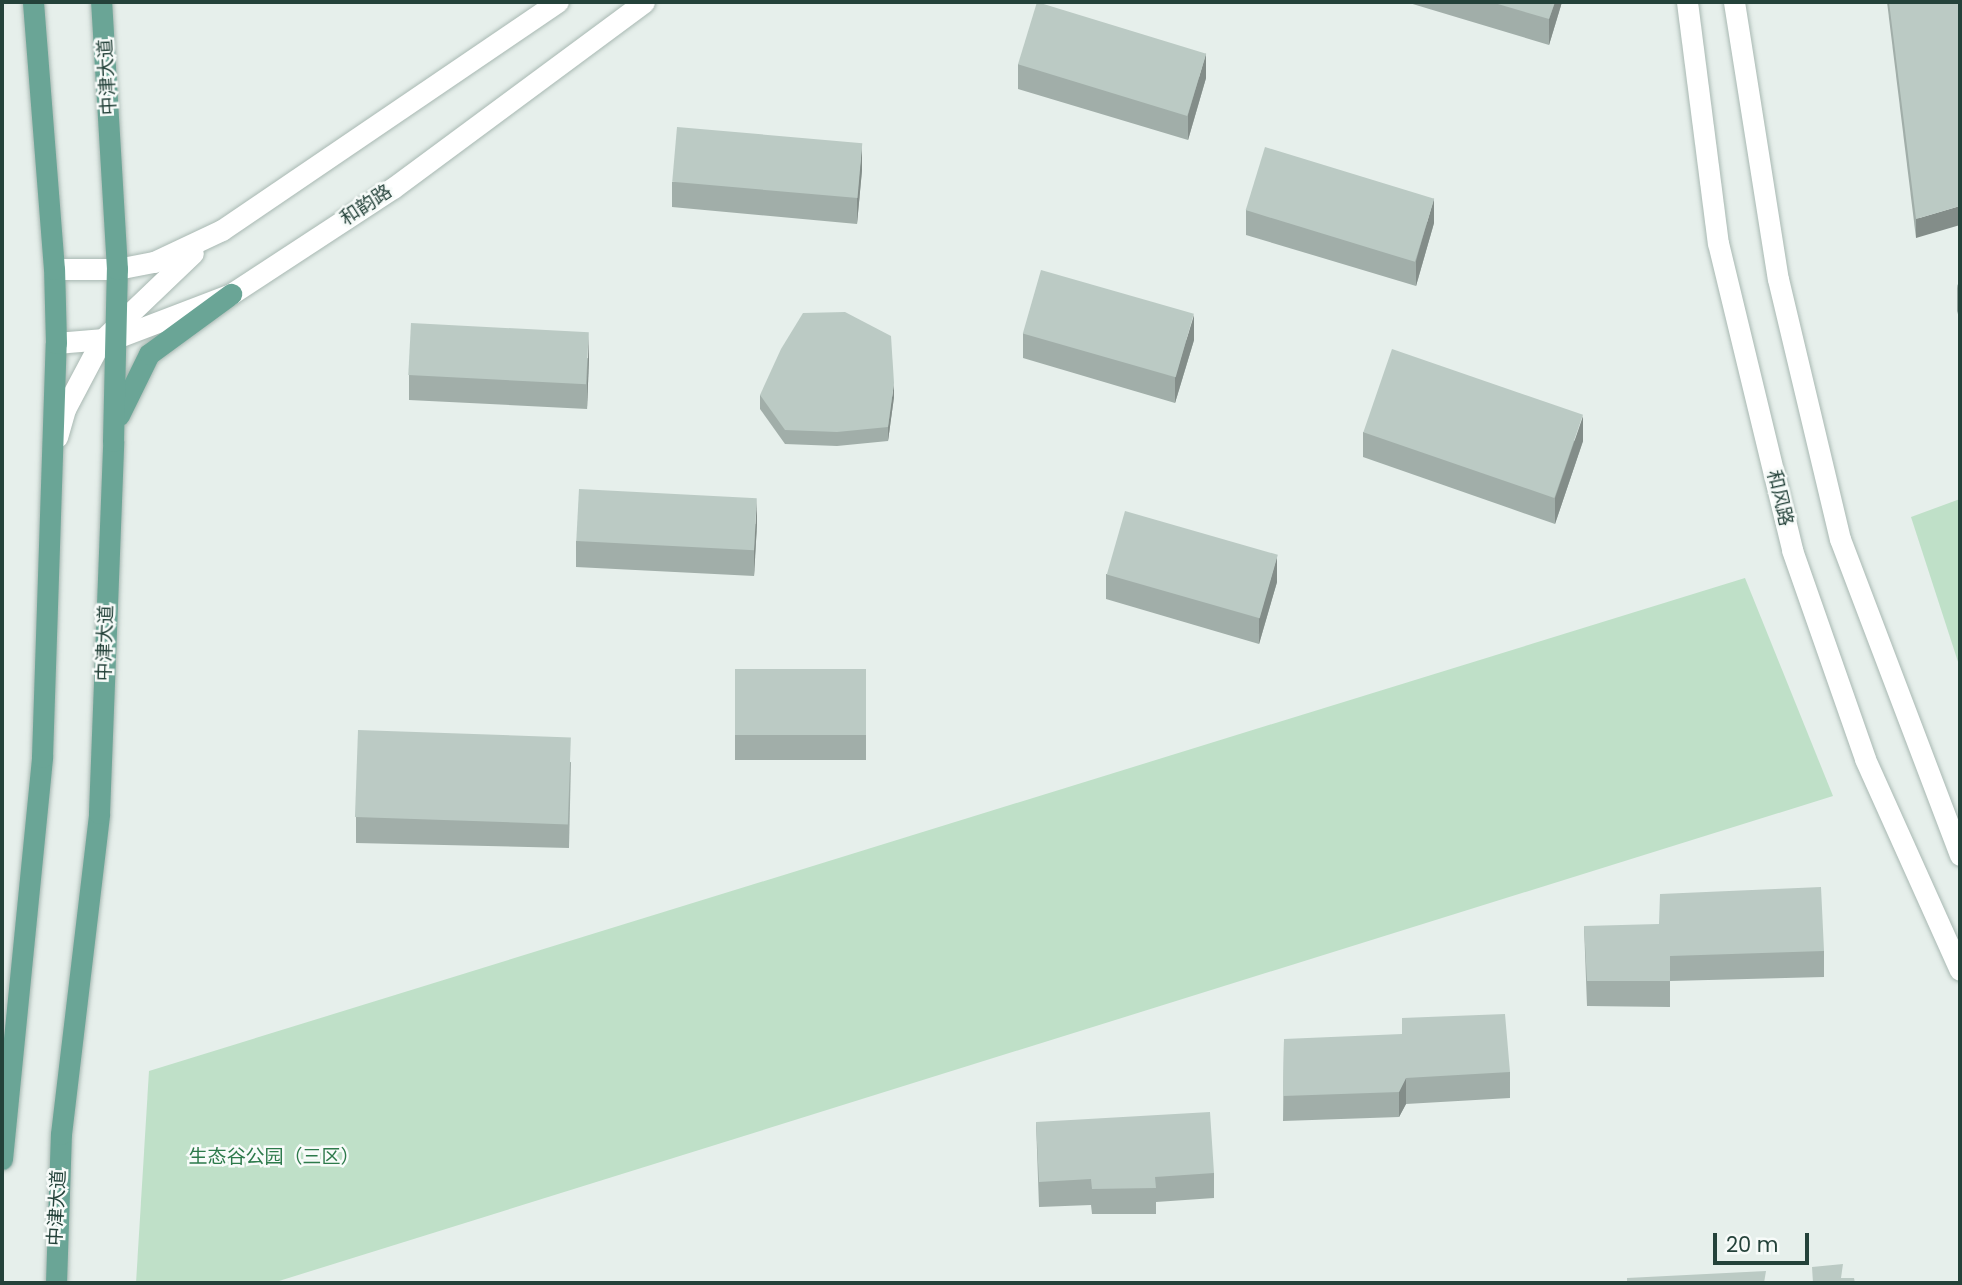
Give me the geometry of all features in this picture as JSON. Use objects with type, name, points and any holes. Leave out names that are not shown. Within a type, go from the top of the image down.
[{"type":"main road","points":[[2,1159],[42,757],[56,343],[54,269],[33,2]]},
{"type":"main road","name":"中津大道","points":[[56,1283],[61,1134],[99,813],[113,441],[111,334],[117,268],[101,2]]},
{"type":"main road","points":[[113,441],[122,404],[149,354],[230,294]]},
{"type":"street","points":[[51,453],[65,409],[111,334],[181,262],[222,230],[558,2]]},
{"type":"street","name":"和韵路","points":[[56,343],[111,334],[230,294],[393,188],[644,2]]},
{"type":"street","name":"和风路","points":[[1687,2],[1718,243],[1792,550],[1865,759],[1960,970]]},
{"type":"street","points":[[1734,2],[1778,279],[1840,539],[1960,855]]},
{"type":"street","points":[[54,269],[117,268],[154,262],[222,230]]},
{"type":"green space","points":[[1960,499],[1960,668],[1911,517]]},
{"type":"green space","name":"生态谷公园（三区）","points":[[1745,578],[1833,796],[279,1281],[136,1283],[149,1071]]},
{"type":"building","points":[[1037,2],[1206,54],[1187,116],[1018,64]]},
{"type":"building","points":[[1491,2],[1555,2],[1549,19]]},
{"type":"building","points":[[1889,2],[1960,2],[1960,206],[1916,219]]},
{"type":"building","points":[[677,127],[862,143],[857,198],[672,182]]},
{"type":"building","points":[[1265,147],[1434,199],[1415,262],[1246,210]]},
{"type":"building","points":[[1041,270],[1194,314],[1176,377],[1023,333]]},
{"type":"building","points":[[845,312],[891,336],[894,383],[888,427],[837,432],[785,430],[760,395],[781,349],[803,313]]},
{"type":"building","points":[[411,323],[589,332],[586,384],[408,375]]},
{"type":"building","points":[[1392,349],[1583,415],[1554,498],[1363,432]]},
{"type":"building","points":[[579,489],[757,498],[754,550],[576,541]]},
{"type":"building","points":[[1125,511],[1278,555],[1260,618],[1107,574]]},
{"type":"building","points":[[735,669],[866,669],[866,735],[735,735]]},
{"type":"building","points":[[358,730],[571,737],[568,824],[355,817]]},
{"type":"building","points":[[1821,887],[1824,951],[1670,956],[1670,981],[1587,981],[1584,926],[1659,924],[1660,894]]},
{"type":"building","points":[[1505,1014],[1510,1072],[1406,1078],[1399,1092],[1283,1096],[1284,1039],[1402,1034],[1402,1018]]},
{"type":"building","points":[[1210,1112],[1214,1173],[1155,1177],[1156,1188],[1092,1189],[1091,1179],[1039,1182],[1036,1122]]},
{"type":"building","points":[[1843,1264],[1841,1278],[1854,1278],[1855,1283],[1813,1283],[1812,1267]]},
{"type":"building","points":[[1766,1271],[1764,1283],[1627,1283],[1627,1278]]}]
